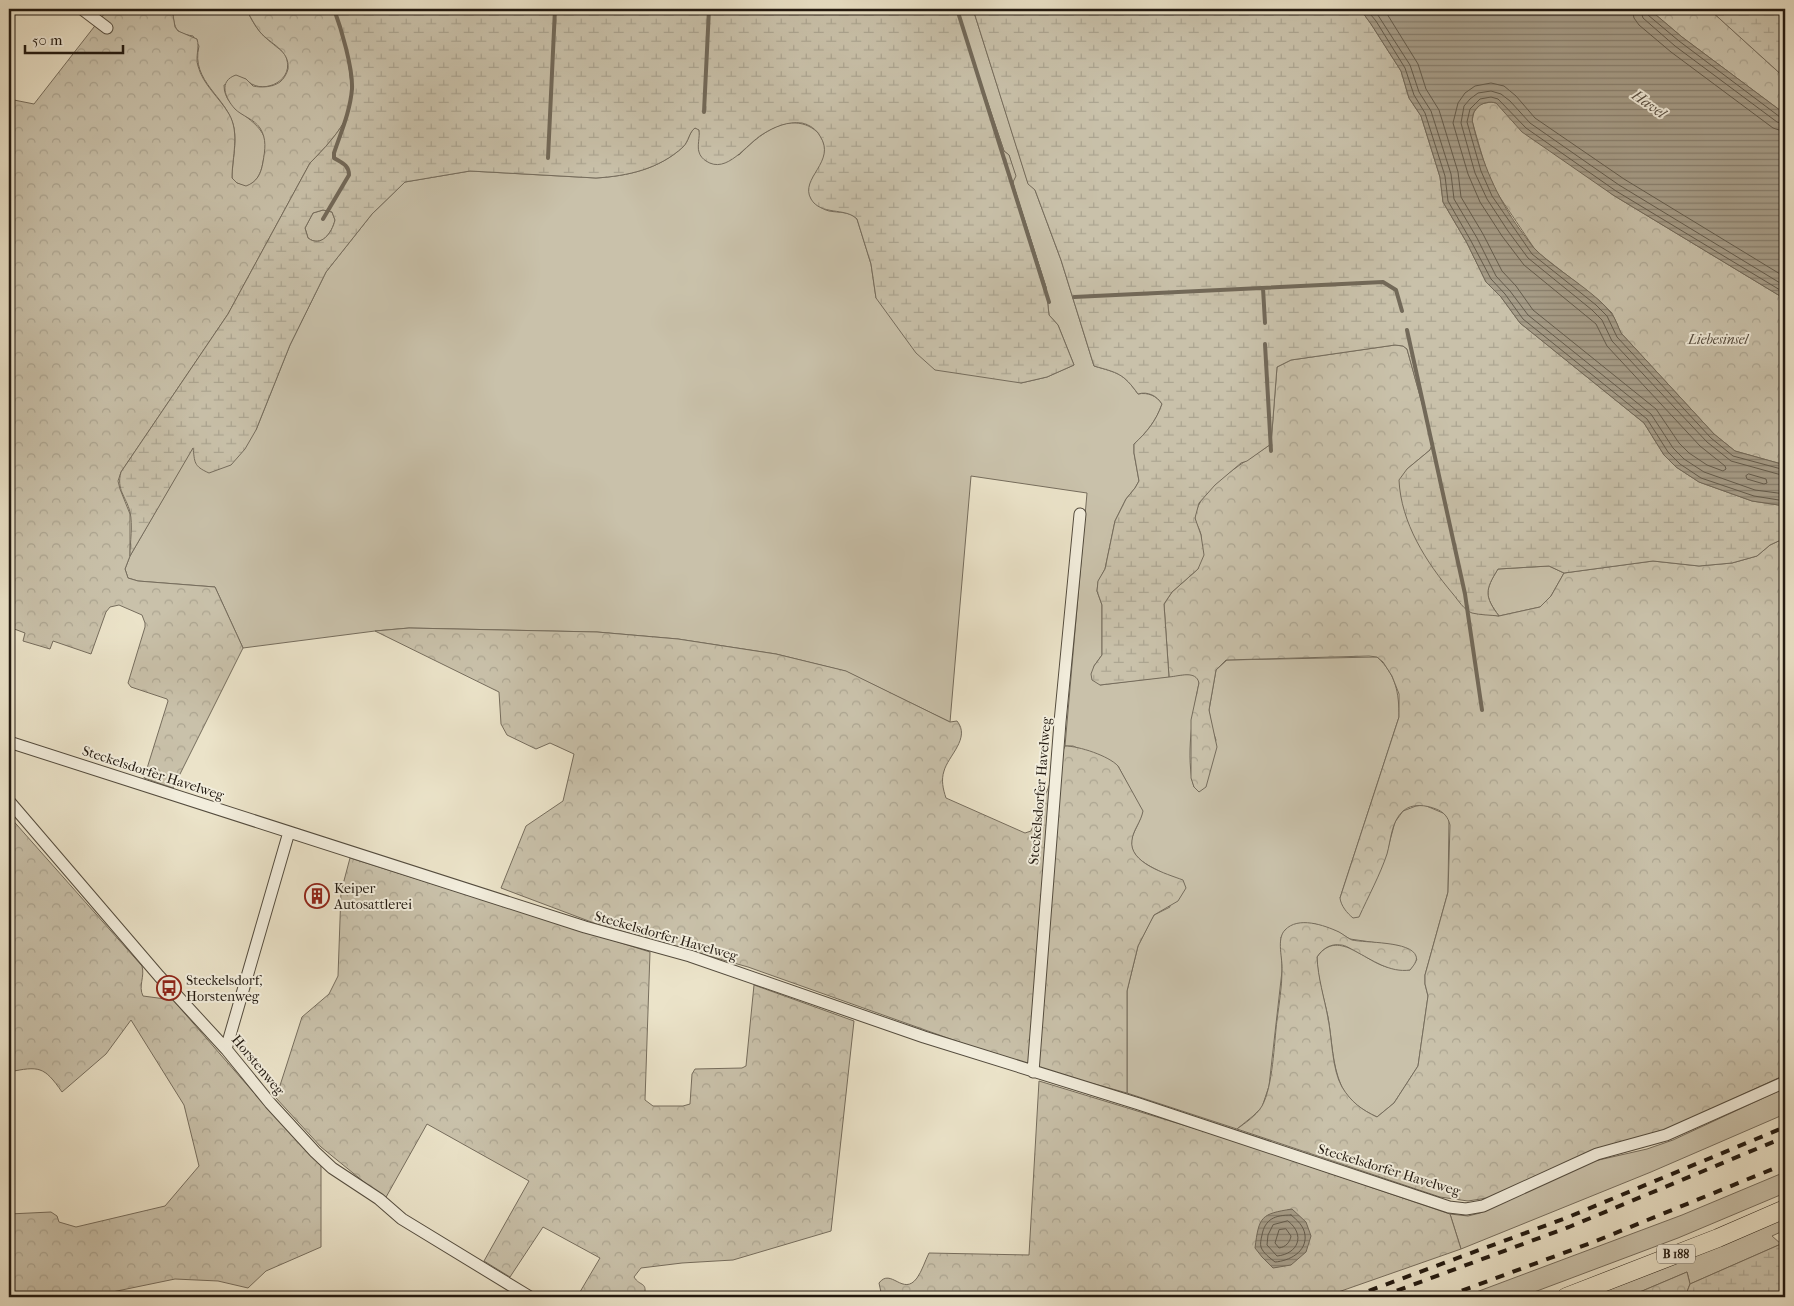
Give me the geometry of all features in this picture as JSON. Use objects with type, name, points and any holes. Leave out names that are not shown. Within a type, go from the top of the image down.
[{"type":"main road","name":"B 188","points":[[1566,1297],[1718,1238],[1785,1209]]},
{"type":"street","points":[[82,9],[107,28]]},
{"type":"street","name":"Steckelsdorfer Havelweg","points":[[1033,1072],[1060,722],[1080,514]]},
{"type":"street","name":"Steckelsdorfer Havelweg","points":[[9,742],[585,928],[690,956],[924,1037],[1139,1104],[1449,1208],[1466,1209],[1483,1206],[1597,1154],[1666,1135],[1785,1082]]},
{"type":"street","name":"Horstenweg","points":[[9,801],[159,976],[226,1049],[270,1103],[314,1152],[332,1168],[379,1199],[402,1219],[530,1297]]},
{"type":"street","points":[[226,1049],[289,832]]},
{"type":"green space","points":[[108,9],[172,9],[175,27],[178,31],[197,39],[197,62],[200,73],[232,121],[235,145],[232,178],[237,183],[246,186],[256,180],[261,170],[265,140],[260,128],[231,105],[226,95],[225,85],[230,78],[236,75],[246,79],[253,86],[264,87],[277,84],[285,76],[288,62],[283,52],[260,32],[246,9],[334,9],[342,32],[350,76],[350,103],[348,114],[341,127],[310,163],[228,314],[121,472],[118,481],[130,514],[130,556],[125,569],[128,578],[138,581],[215,587],[243,648],[173,788],[144,778],[168,701],[167,699],[131,687],[128,683],[145,627],[142,615],[119,605],[110,607],[106,612],[91,654],[53,641],[50,649],[23,641],[25,633],[9,627],[9,97],[14,100],[34,104]]},
{"type":"green space","points":[[172,9],[246,9],[260,32],[286,56],[287,68],[285,75],[274,85],[259,86],[252,84],[246,79],[224,85],[230,102],[257,126],[263,134],[266,143],[260,174],[253,183],[246,187],[237,183],[232,178],[235,140],[234,128],[230,117],[200,70],[198,59],[199,46],[193,36],[178,31]]},
{"type":"green space","points":[[334,9],[956,9],[1004,151],[1009,155],[1016,176],[1013,182],[1014,187],[1046,287],[1049,315],[1058,325],[1074,365],[1047,377],[1021,383],[935,370],[916,353],[876,298],[871,264],[857,219],[846,213],[821,208],[811,199],[810,184],[824,154],[824,145],[817,131],[802,123],[781,125],[772,129],[729,161],[721,164],[706,161],[701,156],[698,150],[699,130],[695,128],[687,142],[674,155],[653,166],[631,173],[596,178],[470,171],[405,182],[372,214],[326,272],[290,345],[256,430],[245,449],[231,465],[209,473],[197,466],[193,448],[130,556],[131,517],[120,484],[121,472],[228,314],[310,163],[336,134],[348,114],[351,91],[350,76]],"holes":[[[323,210],[332,212],[335,220],[329,234],[317,241],[308,238],[305,228],[313,213]]]},
{"type":"green space","points":[[956,9],[973,9],[1028,183],[1035,190],[1061,260],[1094,366],[1119,375],[1138,394],[1152,395],[1162,404],[1151,426],[1134,444],[1139,481],[1126,499],[1115,521],[1105,569],[1098,582],[1097,591],[1102,605],[1102,655],[1094,666],[1100,685],[1188,674],[1197,677],[1199,683],[1192,721],[1190,749],[1191,775],[1194,787],[1216,740],[1209,710],[1216,670],[1227,660],[1377,657],[1388,670],[1395,684],[1399,717],[1340,898],[1386,855],[1395,822],[1403,811],[1424,805],[1443,813],[1449,819],[1448,892],[1425,975],[1428,996],[1418,1066],[1394,1103],[1377,1117],[1347,1096],[1338,1077],[1318,972],[1317,957],[1325,949],[1333,945],[1351,949],[1378,964],[1393,968],[1410,970],[1417,959],[1399,946],[1350,939],[1338,932],[1315,924],[1281,937],[1282,971],[1269,1086],[1262,1107],[1253,1116],[1237,1129],[1127,1093],[1127,991],[1138,946],[1149,924],[1154,915],[1170,907],[1161,872],[1140,859],[1133,850],[1132,838],[1142,811],[1118,766],[1073,746],[1065,746],[1087,493],[971,476],[950,722],[845,671],[776,654],[678,639],[597,632],[409,628],[243,648],[215,587],[138,581],[128,578],[125,569],[130,556],[193,447],[256,430],[290,345],[326,272],[372,214],[405,182],[470,171],[596,178],[620,175],[653,166],[674,155],[687,142],[695,128],[699,129],[699,151],[739,155],[760,136],[771,129],[784,124],[799,123],[817,132],[822,138],[824,145],[824,160],[813,177],[814,203],[827,210],[848,213],[857,219],[871,264],[876,298],[1021,383],[1047,377],[1074,365],[1058,325],[1049,315],[1046,287],[1014,187],[1015,176],[1009,155],[1004,151]]},
{"type":"green space","points":[[973,9],[1360,9],[1401,71],[1409,98],[1421,116],[1440,177],[1443,202],[1467,243],[1486,282],[1501,297],[1520,323],[1644,423],[1664,455],[1676,467],[1699,482],[1752,501],[1785,506],[1785,538],[1770,545],[1757,556],[1732,563],[1699,566],[1653,561],[1564,573],[1549,566],[1498,569],[1488,593],[1491,603],[1499,616],[1472,613],[1461,605],[1433,569],[1410,527],[1404,511],[1399,480],[1407,469],[1430,450],[1433,443],[1407,349],[1403,346],[1395,345],[1291,360],[1277,367],[1271,444],[1247,461],[1241,463],[1215,485],[1199,503],[1195,518],[1201,535],[1204,555],[1198,569],[1172,592],[1164,604],[1169,677],[1100,685],[1092,680],[1091,674],[1094,666],[1102,655],[1102,605],[1097,591],[1098,581],[1105,569],[1115,521],[1126,499],[1139,481],[1134,444],[1151,426],[1162,404],[1152,395],[1138,394],[1119,375],[1094,366],[1061,260],[1035,190],[1028,184]]},
{"type":"green space","points":[[1649,9],[1709,9],[1785,78],[1785,114],[1682,37]]},
{"type":"green space","points":[[1709,9],[1785,9],[1785,78]]},
{"type":"green space","name":"Liebesinsel","points":[[1496,103],[1613,195],[1785,299],[1785,465],[1735,451],[1714,434],[1621,333],[1612,313],[1600,301],[1536,251],[1497,193],[1486,169],[1472,121],[1474,112],[1481,104]]},
{"type":"green space","points":[[323,210],[332,212],[335,220],[334,225],[325,238],[313,241],[308,238],[305,228],[313,213]]},
{"type":"green space","points":[[1395,345],[1403,346],[1407,349],[1433,443],[1430,450],[1407,469],[1471,612],[1499,616],[1540,607],[1551,596],[1564,573],[1653,561],[1699,566],[1732,563],[1757,556],[1770,545],[1785,538],[1785,1075],[1670,1128],[1487,1198],[1468,1201],[1440,1197],[1237,1129],[1257,1113],[1266,1098],[1269,1088],[1281,989],[1281,939],[1285,930],[1297,923],[1311,923],[1326,927],[1352,940],[1397,945],[1412,951],[1416,956],[1416,962],[1410,970],[1388,968],[1343,945],[1327,947],[1317,957],[1336,1072],[1342,1087],[1349,1097],[1377,1117],[1394,1103],[1418,1066],[1428,996],[1425,975],[1448,892],[1450,825],[1445,815],[1428,806],[1415,806],[1403,811],[1396,820],[1384,862],[1359,917],[1353,918],[1349,914],[1343,907],[1340,898],[1399,717],[1399,694],[1392,676],[1383,662],[1377,657],[1369,656],[1226,660],[1216,670],[1209,710],[1217,747],[1206,787],[1199,792],[1194,787],[1191,778],[1191,720],[1199,683],[1195,676],[1191,675],[1169,677],[1164,604],[1172,592],[1198,569],[1201,539],[1195,517],[1198,506],[1205,495],[1226,475],[1271,444],[1277,367],[1291,360]]},
{"type":"green space","points":[[1549,566],[1564,573],[1551,596],[1540,607],[1499,616],[1491,603],[1488,593],[1498,569]]},
{"type":"green space","points":[[409,628],[597,632],[678,639],[776,654],[846,671],[950,722],[957,721],[961,727],[960,740],[943,774],[946,798],[1025,833],[1031,831],[1065,746],[1093,752],[1114,762],[1143,811],[1132,840],[1132,848],[1136,855],[1159,871],[1183,880],[1186,888],[1178,901],[1154,915],[1138,946],[1127,991],[1127,1093],[1018,1063],[748,967],[602,926],[501,888],[526,826],[563,801],[574,754],[550,743],[536,749],[507,735],[501,724],[499,692],[375,631]]},
{"type":"green space","points":[[9,816],[142,966],[141,989],[143,996],[173,1000],[268,1109],[321,1166],[321,1247],[266,1271],[248,1288],[218,1281],[175,1279],[88,1297],[9,1297],[9,1214],[51,1212],[57,1216],[59,1222],[76,1227],[165,1206],[199,1166],[184,1105],[131,1020],[106,1054],[62,1092],[50,1077],[40,1070],[27,1069],[9,1072]]},
{"type":"green space","points":[[350,858],[650,952],[645,1100],[653,1106],[683,1106],[690,1104],[692,1074],[695,1069],[742,1068],[746,1066],[754,985],[854,1021],[831,1231],[733,1260],[641,1268],[634,1277],[644,1286],[644,1297],[577,1297],[600,1258],[543,1227],[510,1277],[484,1261],[529,1181],[427,1124],[385,1199],[321,1147],[276,1098],[302,1017],[329,994],[338,976],[341,892]]},
{"type":"green space","points":[[1039,1081],[1229,1139],[1450,1214],[1461,1249],[1324,1297],[882,1297],[879,1283],[888,1278],[902,1284],[912,1283],[919,1275],[929,1253],[1029,1255]]},
{"type":"green space","points":[[1785,1088],[1785,1114],[1651,1172],[1461,1249],[1450,1214],[1468,1216],[1480,1213],[1590,1162],[1647,1149],[1673,1140]]},
{"type":"green space","points":[[1785,1172],[1785,1193],[1678,1238],[1521,1297],[1463,1297],[1682,1215]]},
{"type":"green space","points":[[1785,1217],[1785,1230],[1772,1236],[1781,1244],[1690,1284],[1687,1272],[1628,1297],[1590,1297],[1682,1261]]},
{"type":"green space","points":[[1781,1244],[1785,1247],[1785,1297],[1685,1297],[1690,1284]]},
{"type":"green space","points":[[1687,1272],[1690,1284],[1685,1297],[1628,1297]]},
{"type":"water","name":"Havel","points":[[1360,9],[1649,9],[1682,37],[1785,114],[1785,299],[1613,195],[1522,132],[1496,103],[1482,104],[1475,110],[1472,119],[1481,153],[1491,180],[1512,219],[1531,245],[1604,305],[1613,315],[1621,333],[1714,434],[1735,451],[1785,465],[1785,506],[1752,501],[1699,482],[1676,467],[1664,455],[1644,423],[1520,323],[1501,297],[1486,282],[1467,243],[1443,202],[1440,177],[1421,116],[1409,98],[1401,71]]},
{"type":"water","points":[[1292,1209],[1306,1222],[1311,1236],[1306,1252],[1291,1265],[1273,1268],[1255,1248],[1258,1229],[1263,1218],[1268,1215]]},
{"type":"waterway","points":[[323,219],[349,175],[346,167],[334,158],[352,89],[349,59],[334,9]]},
{"type":"waterway","points":[[548,158],[555,9]]},
{"type":"waterway","points":[[704,112],[709,9]]},
{"type":"waterway","points":[[957,9],[1049,302]]},
{"type":"waterway","points":[[1074,297],[1383,282],[1396,290],[1402,311]]},
{"type":"waterway","points":[[1263,288],[1265,323]]},
{"type":"waterway","points":[[1407,330],[1465,594],[1482,710]]},
{"type":"waterway","points":[[1265,344],[1271,451]]},
{"type":"railway","points":[[1352,1297],[1566,1218],[1785,1127]]},
{"type":"railway","points":[[1380,1297],[1569,1227],[1785,1137]]},
{"type":"railway","points":[[1445,1297],[1596,1241],[1785,1164]]},
{"type":"place","name":"Keiper Autosattlerei","points":[[317,896]]},
{"type":"place","name":"Steckelsdorf, Horstenweg","points":[[169,988]]}]
